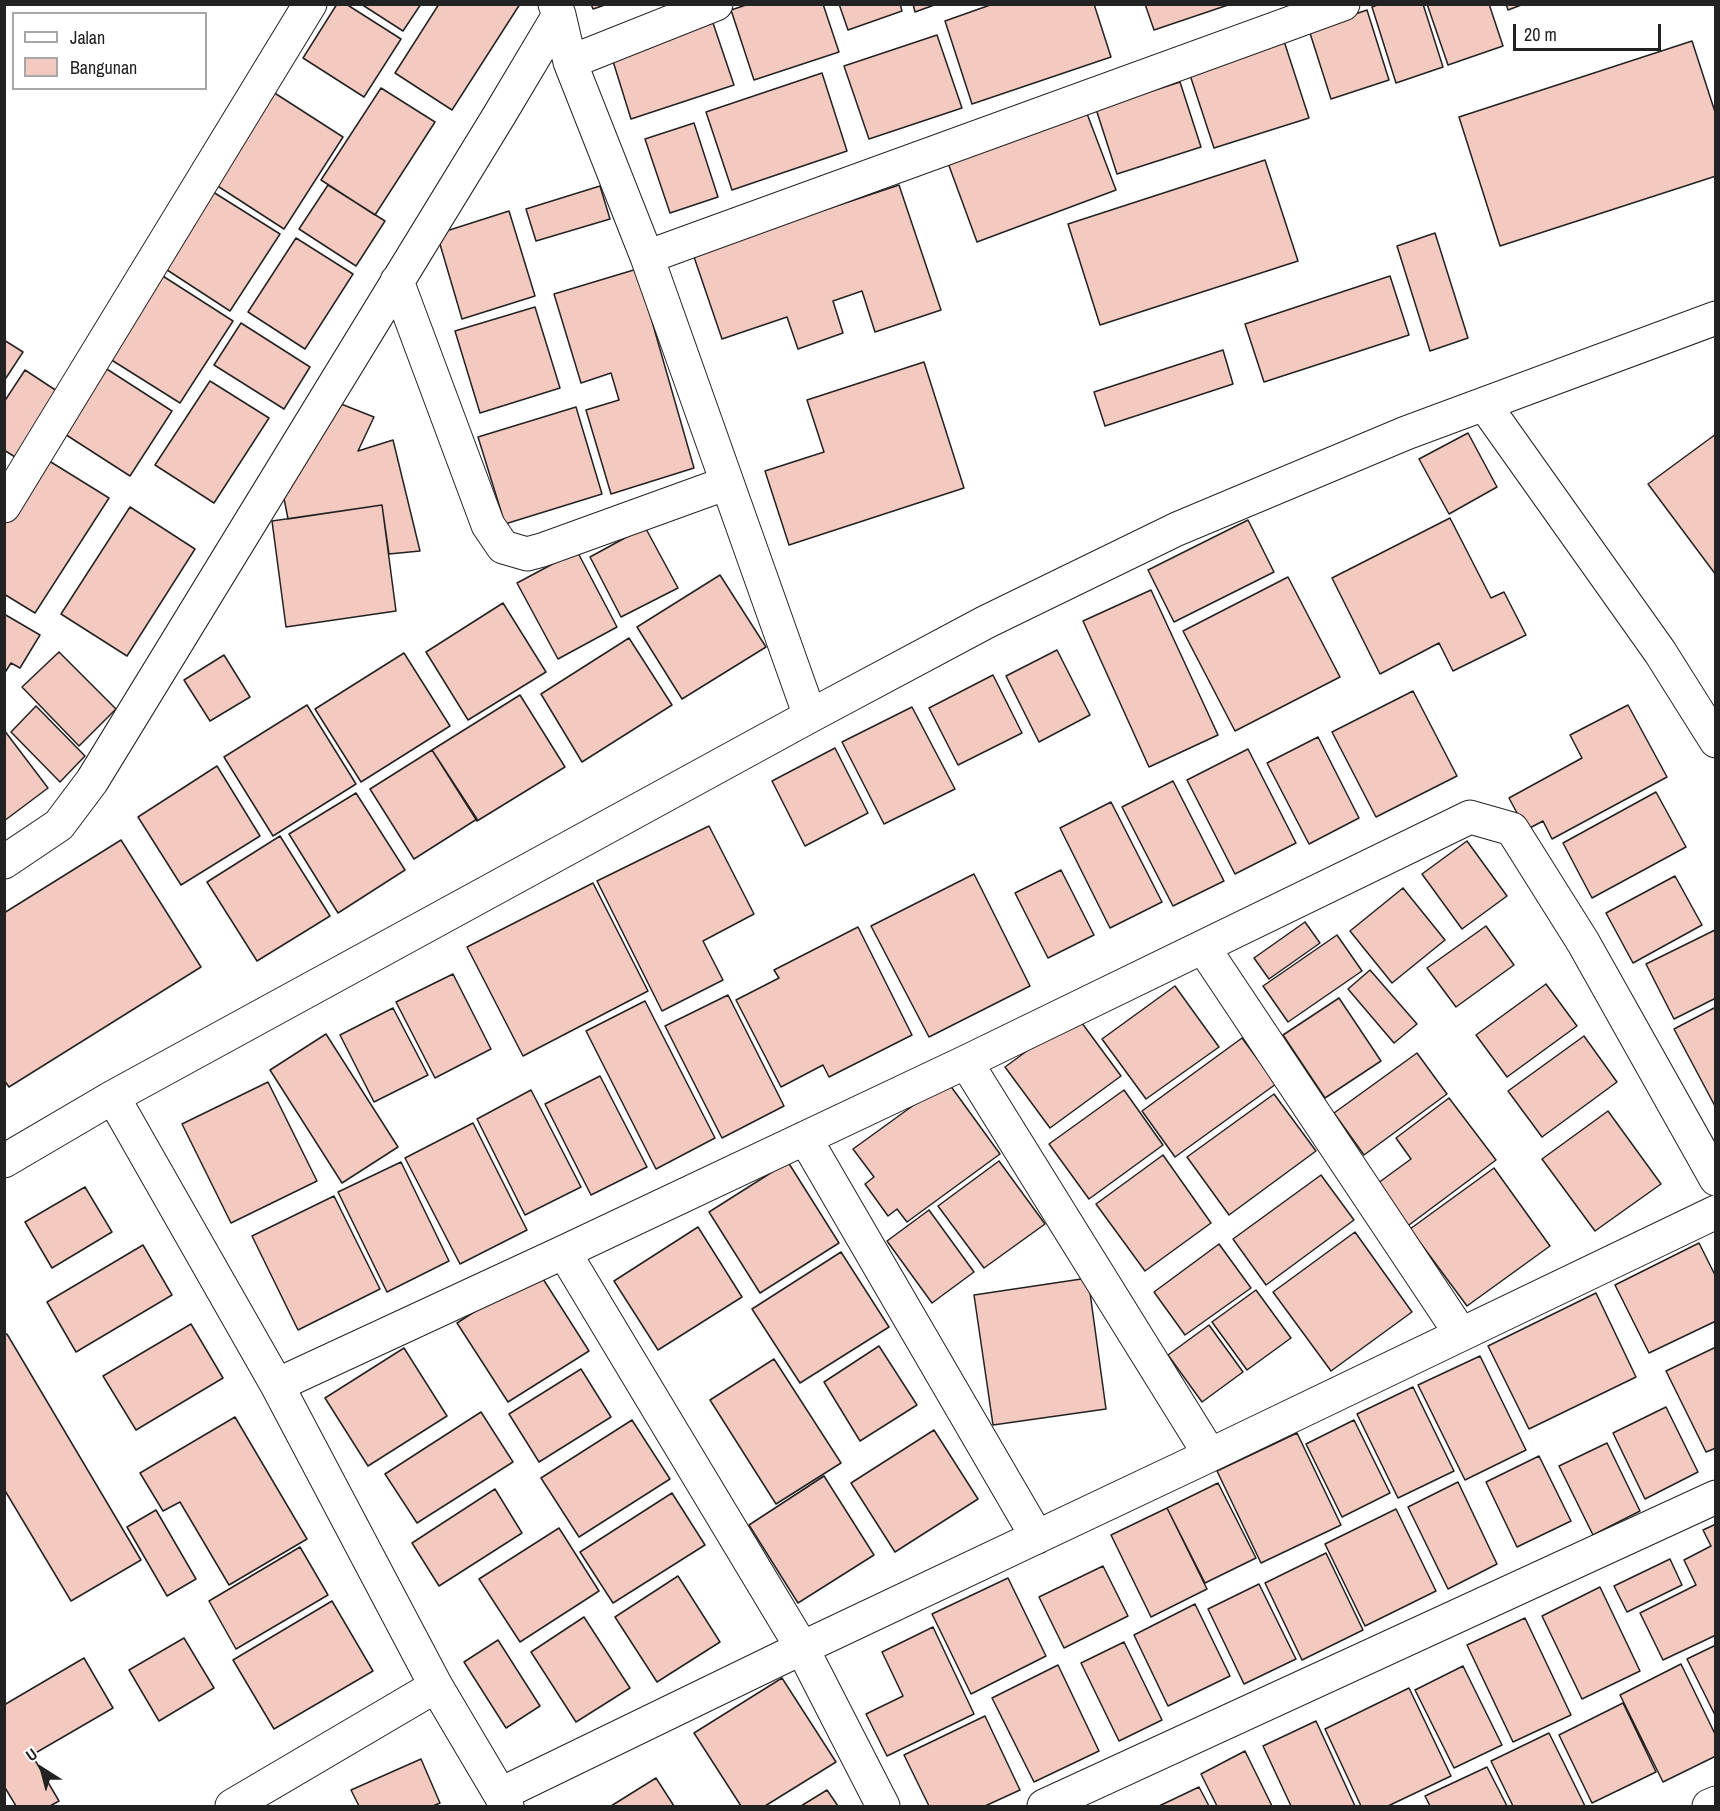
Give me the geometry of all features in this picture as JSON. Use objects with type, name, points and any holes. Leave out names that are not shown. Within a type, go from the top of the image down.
[{"type":"street","points":[[4,506],[310,4]]},
{"type":"street","points":[[570,62],[716,4]]},
{"type":"street","points":[[647,257],[1343,4]]},
{"type":"street","points":[[557,10],[570,62],[647,257],[810,716]]},
{"type":"street","points":[[4,862],[59,825],[92,781],[500,114],[557,10]]},
{"type":"street","points":[[397,281],[488,525],[503,547],[527,554],[542,550],[727,483]]},
{"type":"street","points":[[4,1161],[113,1097],[986,622],[1177,529],[1407,433],[1716,318]]},
{"type":"street","points":[[1484,404],[1660,652],[1716,741]]},
{"type":"street","points":[[276,1385],[966,1062],[1470,817],[1512,829],[1583,942],[1716,1179]]},
{"type":"street","points":[[1203,947],[1461,1334]]},
{"type":"street","points":[[966,1062],[1210,1455]]},
{"type":"street","points":[[113,1097],[276,1385],[436,1686],[504,1800],[802,1648],[1716,1212]]},
{"type":"street","points":[[805,1138],[1037,1537]]},
{"type":"street","points":[[564,1252],[802,1648],[883,1806]]},
{"type":"street","points":[[1044,1806],[1716,1497]]},
{"type":"street","points":[[232,1806],[436,1686]]},
{"type":"street","points":[[1709,1806],[1716,1803]]},
{"type":"building","points":[[337,4],[346,4],[401,39],[364,97],[303,58]]},
{"type":"building","points":[[361,4],[421,4],[403,31]]},
{"type":"building","points":[[439,4],[520,4],[452,110],[395,73]]},
{"type":"building","points":[[591,4],[608,4],[593,9]]},
{"type":"building","points":[[749,4],[823,4],[839,52],[754,80],[731,10]]},
{"type":"building","points":[[839,4],[900,4],[902,11],[848,30]]},
{"type":"building","points":[[913,4],[937,4],[915,12]]},
{"type":"building","points":[[993,4],[1094,4],[1111,57],[972,104],[945,21]]},
{"type":"building","points":[[1145,4],[1231,4],[1154,30]]},
{"type":"building","points":[[1380,4],[1423,4],[1443,67],[1396,83],[1372,7]]},
{"type":"building","points":[[1427,4],[1489,4],[1503,46],[1448,65]]},
{"type":"building","points":[[1506,4],[1524,4],[1508,10]]},
{"type":"building","points":[[1367,10],[1389,80],[1331,99],[1309,30]]},
{"type":"building","points":[[713,23],[734,85],[631,119],[612,58]]},
{"type":"building","points":[[937,35],[962,108],[869,139],[844,66]]},
{"type":"building","points":[[1283,38],[1309,118],[1214,148],[1188,69]]},
{"type":"building","points":[[1692,41],[1716,115],[1716,176],[1500,246],[1459,117]]},
{"type":"building","points":[[822,73],[847,151],[732,190],[706,112]]},
{"type":"building","points":[[1180,82],[1201,147],[1117,174],[1096,109]]},
{"type":"building","points":[[381,88],[435,122],[375,215],[321,180]]},
{"type":"building","points":[[273,92],[343,137],[284,229],[213,183]]},
{"type":"building","points":[[1086,111],[1116,190],[977,242],[948,163]]},
{"type":"building","points":[[694,123],[718,197],[670,213],[645,139]]},
{"type":"building","points":[[1265,160],[1298,261],[1100,325],[1068,224]]},
{"type":"building","points":[[328,185],[385,221],[356,266],[299,229]]},
{"type":"building","points":[[899,185],[941,310],[875,332],[862,291],[833,301],[843,333],[798,349],[787,317],[722,339],[693,254]]},
{"type":"building","points":[[600,186],[610,219],[536,241],[526,209]]},
{"type":"building","points":[[210,190],[280,234],[230,311],[161,266]]},
{"type":"building","points":[[509,211],[535,296],[462,319],[437,234]]},
{"type":"building","points":[[1435,233],[1468,338],[1430,351],[1397,246]]},
{"type":"building","points":[[296,238],[353,274],[305,349],[248,312]]},
{"type":"building","points":[[637,269],[694,468],[611,494],[586,410],[619,400],[611,373],[581,383],[554,294]]},
{"type":"building","points":[[155,271],[233,321],[180,403],[102,354]]},
{"type":"building","points":[[1390,276],[1409,335],[1264,382],[1245,324]]},
{"type":"building","points":[[535,307],[560,388],[480,413],[455,331]]},
{"type":"building","points":[[241,323],[310,367],[284,409],[214,365]]},
{"type":"building","points":[[4,340],[23,352],[4,381]]},
{"type":"building","points":[[1223,350],[1233,384],[1105,426],[1094,392]]},
{"type":"building","points":[[924,362],[964,488],[789,545],[765,471],[824,452],[807,400]]},
{"type":"building","points":[[99,364],[172,411],[130,476],[57,429]]},
{"type":"building","points":[[25,370],[66,397],[23,462],[4,450],[4,402]]},
{"type":"building","points":[[210,381],[269,418],[214,503],[155,465]]},
{"type":"building","points":[[331,400],[374,417],[358,451],[393,440],[420,551],[389,554],[382,505],[288,519],[282,488]]},
{"type":"building","points":[[576,407],[602,494],[505,524],[478,437]]},
{"type":"building","points":[[1468,433],[1497,487],[1449,514],[1419,459]]},
{"type":"building","points":[[1716,434],[1716,575],[1648,484]]},
{"type":"building","points":[[46,459],[109,498],[35,613],[4,594],[4,523]]},
{"type":"building","points":[[382,505],[396,611],[286,627],[272,521]]},
{"type":"building","points":[[130,507],[195,549],[127,656],[61,614]]},
{"type":"building","points":[[1450,518],[1491,598],[1504,592],[1526,635],[1453,671],[1439,643],[1380,674],[1332,578]]},
{"type":"building","points":[[1248,520],[1274,572],[1174,622],[1148,570]]},
{"type":"building","points":[[645,527],[678,588],[621,617],[590,557]]},
{"type":"building","points":[[577,551],[617,627],[558,659],[517,583]]},
{"type":"building","points":[[720,575],[766,647],[682,699],[637,627]]},
{"type":"building","points":[[1288,577],[1340,677],[1235,731],[1183,631]]},
{"type":"building","points":[[1151,590],[1218,735],[1149,767],[1083,621]]},
{"type":"building","points":[[503,603],[546,672],[468,720],[426,652]]},
{"type":"building","points":[[4,614],[40,635],[20,668],[11,663],[4,674]]},
{"type":"building","points":[[629,638],[672,705],[582,762],[541,694]]},
{"type":"building","points":[[1057,650],[1090,715],[1039,742],[1006,676]]},
{"type":"building","points":[[59,652],[116,709],[79,746],[22,687]]},
{"type":"building","points":[[404,653],[450,726],[361,782],[315,709]]},
{"type":"building","points":[[224,655],[250,697],[210,721],[184,680]]},
{"type":"building","points":[[993,675],[1022,733],[958,765],[929,708]]},
{"type":"building","points":[[1413,691],[1457,776],[1376,817],[1332,732]]},
{"type":"building","points":[[520,695],[565,767],[477,821],[432,750]]},
{"type":"building","points":[[307,705],[356,784],[273,836],[224,757]]},
{"type":"building","points":[[1628,705],[1667,777],[1552,839],[1543,821],[1526,830],[1509,798],[1582,758],[1570,735]]},
{"type":"building","points":[[36,706],[85,756],[60,782],[11,732]]},
{"type":"building","points":[[912,707],[955,789],[884,824],[842,742]]},
{"type":"building","points":[[4,730],[48,788],[4,821]]},
{"type":"building","points":[[1318,737],[1359,818],[1309,844],[1267,763]]},
{"type":"building","points":[[835,748],[868,813],[805,846],[772,781]]},
{"type":"building","points":[[1248,749],[1296,843],[1235,874],[1187,780]]},
{"type":"building","points":[[432,750],[477,819],[414,859],[370,789]]},
{"type":"building","points":[[217,766],[260,836],[181,885],[138,817]]},
{"type":"building","points":[[1173,781],[1224,881],[1173,906],[1122,807]]},
{"type":"building","points":[[1656,792],[1686,847],[1592,898],[1563,843]]},
{"type":"building","points":[[356,793],[405,870],[338,913],[289,834]]},
{"type":"building","points":[[1111,802],[1162,902],[1110,928],[1060,828]]},
{"type":"building","points":[[709,826],[754,914],[703,941],[723,980],[662,1011],[597,881]]},
{"type":"building","points":[[280,836],[330,916],[257,961],[207,882]]},
{"type":"building","points":[[121,840],[201,967],[9,1087],[4,1080],[4,913]]},
{"type":"building","points":[[1467,841],[1507,896],[1462,929],[1422,874]]},
{"type":"building","points":[[1061,870],[1094,935],[1048,958],[1015,893]]},
{"type":"building","points":[[974,874],[1030,986],[929,1037],[871,926]]},
{"type":"building","points":[[1675,876],[1702,925],[1633,963],[1606,913]]},
{"type":"building","points":[[593,883],[648,991],[523,1056],[467,947]]},
{"type":"building","points":[[1403,888],[1445,940],[1392,983],[1350,931]]},
{"type":"building","points":[[1305,922],[1320,943],[1269,979],[1254,958]]},
{"type":"building","points":[[1486,926],[1514,965],[1456,1007],[1427,968]]},
{"type":"building","points":[[858,927],[912,1035],[829,1077],[823,1065],[781,1087],[736,1000],[779,978],[774,970]]},
{"type":"building","points":[[1715,930],[1716,998],[1674,1019],[1646,964]]},
{"type":"building","points":[[1337,935],[1362,971],[1288,1022],[1263,986]]},
{"type":"building","points":[[1370,970],[1417,1024],[1394,1043],[1348,989]]},
{"type":"building","points":[[453,974],[491,1049],[435,1078],[396,1002]]},
{"type":"building","points":[[1546,984],[1577,1026],[1507,1077],[1476,1035]]},
{"type":"building","points":[[1175,986],[1219,1047],[1146,1099],[1102,1039]]},
{"type":"building","points":[[728,995],[784,1106],[722,1138],[665,1026]]},
{"type":"building","points":[[1339,998],[1381,1061],[1325,1098],[1283,1035]]},
{"type":"building","points":[[645,1001],[715,1138],[656,1169],[586,1031]]},
{"type":"building","points":[[1716,1007],[1716,1108],[1674,1029]]},
{"type":"building","points":[[393,1008],[428,1075],[374,1102],[340,1035]]},
{"type":"building","points":[[1076,1015],[1121,1076],[1050,1128],[1005,1067]]},
{"type":"building","points":[[326,1034],[398,1147],[342,1183],[270,1070]]},
{"type":"building","points":[[1584,1036],[1617,1082],[1542,1137],[1508,1091]]},
{"type":"building","points":[[1242,1038],[1276,1084],[1175,1157],[1142,1111]]},
{"type":"building","points":[[1417,1053],[1447,1094],[1364,1155],[1334,1113]]},
{"type":"building","points":[[600,1076],[647,1167],[591,1195],[545,1104]]},
{"type":"building","points":[[947,1081],[1000,1154],[907,1222],[897,1209],[888,1216],[865,1184],[874,1177],[853,1149]]},
{"type":"building","points":[[268,1082],[317,1181],[231,1223],[182,1124]]},
{"type":"building","points":[[531,1090],[581,1187],[525,1215],[477,1119]]},
{"type":"building","points":[[1124,1090],[1163,1145],[1089,1199],[1049,1144]]},
{"type":"building","points":[[1274,1094],[1316,1151],[1229,1215],[1187,1157]]},
{"type":"building","points":[[1449,1098],[1496,1160],[1405,1228],[1374,1186],[1411,1159],[1396,1138]]},
{"type":"building","points":[[1608,1111],[1661,1184],[1595,1231],[1542,1159]]},
{"type":"building","points":[[473,1123],[527,1230],[460,1264],[405,1158]]},
{"type":"building","points":[[1163,1155],[1211,1223],[1145,1271],[1096,1204]]},
{"type":"building","points":[[999,1161],[1045,1224],[984,1268],[938,1206]]},
{"type":"building","points":[[401,1162],[449,1261],[387,1292],[338,1192]]},
{"type":"building","points":[[788,1162],[839,1243],[760,1293],[709,1212]]},
{"type":"building","points":[[1494,1168],[1550,1246],[1467,1306],[1410,1229]]},
{"type":"building","points":[[1321,1175],[1354,1220],[1266,1285],[1233,1239]]},
{"type":"building","points":[[85,1187],[112,1232],[52,1268],[25,1222]]},
{"type":"building","points":[[334,1196],[380,1289],[298,1330],[252,1236]]},
{"type":"building","points":[[929,1210],[974,1272],[932,1303],[887,1241]]},
{"type":"building","points":[[698,1227],[742,1297],[658,1350],[614,1281]]},
{"type":"building","points":[[1355,1232],[1412,1312],[1331,1371],[1273,1292]]},
{"type":"building","points":[[1699,1243],[1716,1277],[1716,1321],[1649,1353],[1615,1285]]},
{"type":"building","points":[[1219,1244],[1251,1288],[1185,1335],[1154,1292]]},
{"type":"building","points":[[143,1245],[172,1295],[76,1352],[47,1302]]},
{"type":"building","points":[[841,1252],[889,1327],[800,1383],[752,1309]]},
{"type":"building","points":[[538,1271],[589,1351],[508,1402],[457,1323]]},
{"type":"building","points":[[1088,1278],[1106,1409],[993,1425],[974,1295]]},
{"type":"building","points":[[1256,1290],[1291,1338],[1247,1370],[1212,1322]]},
{"type":"building","points":[[1596,1293],[1636,1377],[1529,1429],[1488,1346]]},
{"type":"building","points":[[191,1324],[223,1378],[136,1430],[103,1376]]},
{"type":"building","points":[[1209,1325],[1243,1372],[1202,1402],[1168,1355]]},
{"type":"building","points":[[7,1334],[141,1560],[71,1601],[4,1489],[4,1335]]},
{"type":"building","points":[[879,1346],[917,1405],[860,1441],[824,1382]]},
{"type":"building","points":[[1716,1347],[1716,1448],[1706,1452],[1666,1371]]},
{"type":"building","points":[[404,1348],[447,1416],[368,1466],[325,1398]]},
{"type":"building","points":[[1480,1356],[1526,1450],[1465,1480],[1418,1385]]},
{"type":"building","points":[[774,1359],[841,1463],[776,1504],[710,1400]]},
{"type":"building","points":[[581,1369],[611,1417],[539,1462],[509,1414]]},
{"type":"building","points":[[1413,1387],[1454,1471],[1398,1498],[1357,1414]]},
{"type":"building","points":[[1666,1407],[1698,1472],[1645,1499],[1613,1433]]},
{"type":"building","points":[[481,1412],[513,1462],[417,1523],[385,1474]]},
{"type":"building","points":[[235,1417],[307,1539],[229,1585],[180,1502],[163,1511],[140,1473]]},
{"type":"building","points":[[632,1420],[670,1479],[579,1537],[541,1478]]},
{"type":"building","points":[[1354,1420],[1390,1493],[1342,1517],[1306,1444]]},
{"type":"building","points":[[934,1430],[978,1499],[895,1552],[851,1483]]},
{"type":"building","points":[[1297,1433],[1341,1525],[1261,1563],[1217,1471]]},
{"type":"building","points":[[1607,1443],[1640,1511],[1593,1535],[1559,1466]]},
{"type":"building","points":[[1539,1456],[1571,1521],[1517,1547],[1486,1482]]},
{"type":"building","points":[[824,1476],[874,1555],[798,1603],[749,1525]]},
{"type":"building","points":[[1458,1482],[1497,1564],[1448,1589],[1408,1507]]},
{"type":"building","points":[[1218,1483],[1256,1558],[1205,1583],[1167,1508]]},
{"type":"building","points":[[495,1489],[522,1533],[439,1586],[412,1543]]},
{"type":"building","points":[[672,1493],[705,1545],[613,1603],[580,1552]]},
{"type":"building","points":[[1167,1508],[1207,1589],[1151,1617],[1111,1535]]},
{"type":"building","points":[[1396,1509],[1436,1591],[1365,1626],[1325,1544]]},
{"type":"building","points":[[156,1510],[196,1579],[167,1596],[127,1527]]},
{"type":"building","points":[[1716,1524],[1716,1635],[1663,1660],[1640,1613],[1696,1585],[1684,1560],[1711,1546],[1703,1530]]},
{"type":"building","points":[[559,1528],[599,1591],[520,1642],[479,1579]]},
{"type":"building","points":[[300,1547],[328,1595],[236,1649],[209,1601]]},
{"type":"building","points":[[1326,1553],[1363,1630],[1302,1660],[1265,1583]]},
{"type":"building","points":[[1670,1559],[1682,1585],[1627,1612],[1614,1586]]},
{"type":"building","points":[[1103,1566],[1128,1616],[1064,1648],[1039,1597]]},
{"type":"building","points":[[678,1576],[720,1642],[657,1682],[615,1617]]},
{"type":"building","points":[[1008,1578],[1046,1656],[971,1694],[932,1614]]},
{"type":"building","points":[[1259,1584],[1296,1659],[1244,1684],[1208,1609]]},
{"type":"building","points":[[1600,1587],[1640,1671],[1582,1699],[1542,1616]]},
{"type":"building","points":[[332,1601],[373,1671],[274,1729],[233,1660]]},
{"type":"building","points":[[1195,1604],[1230,1676],[1168,1706],[1134,1635]]},
{"type":"building","points":[[584,1617],[630,1688],[576,1722],[531,1652]]},
{"type":"building","points":[[1525,1618],[1571,1715],[1513,1742],[1467,1645]]},
{"type":"building","points":[[933,1627],[974,1714],[887,1756],[866,1714],[903,1696],[882,1652]]},
{"type":"building","points":[[184,1638],[214,1688],[159,1721],[129,1670]]},
{"type":"building","points":[[498,1640],[540,1706],[506,1728],[464,1662]]},
{"type":"building","points":[[1124,1642],[1162,1720],[1119,1741],[1081,1663]]},
{"type":"building","points":[[1716,1645],[1716,1717],[1687,1659]]},
{"type":"building","points":[[84,1658],[113,1708],[32,1755],[59,1801],[50,1806],[16,1806],[4,1786],[4,1705]]},
{"type":"building","points":[[1681,1664],[1716,1736],[1716,1756],[1663,1782],[1620,1695]]},
{"type":"building","points":[[1058,1665],[1099,1751],[1034,1782],[992,1698]]},
{"type":"building","points":[[1463,1666],[1502,1745],[1454,1768],[1415,1690]]},
{"type":"building","points":[[782,1678],[836,1762],[765,1806],[741,1806],[694,1733]]},
{"type":"building","points":[[1409,1688],[1451,1776],[1388,1806],[1361,1806],[1325,1729]]},
{"type":"building","points":[[1623,1703],[1656,1772],[1592,1803],[1559,1735]]},
{"type":"building","points":[[985,1716],[1020,1790],[985,1806],[929,1806],[904,1755]]},
{"type":"building","points":[[1316,1721],[1355,1806],[1291,1806],[1263,1746]]},
{"type":"building","points":[[1549,1733],[1585,1806],[1513,1806],[1491,1761]]},
{"type":"building","points":[[1245,1751],[1272,1806],[1217,1806],[1201,1774]]},
{"type":"building","points":[[421,1759],[440,1803],[433,1806],[359,1806],[351,1790]]},
{"type":"building","points":[[1487,1767],[1507,1806],[1430,1806],[1425,1796]]},
{"type":"building","points":[[656,1778],[674,1806],[611,1806]]},
{"type":"building","points":[[1199,1787],[1209,1806],[1159,1806]]},
{"type":"building","points":[[827,1790],[838,1806],[801,1806]]}]
